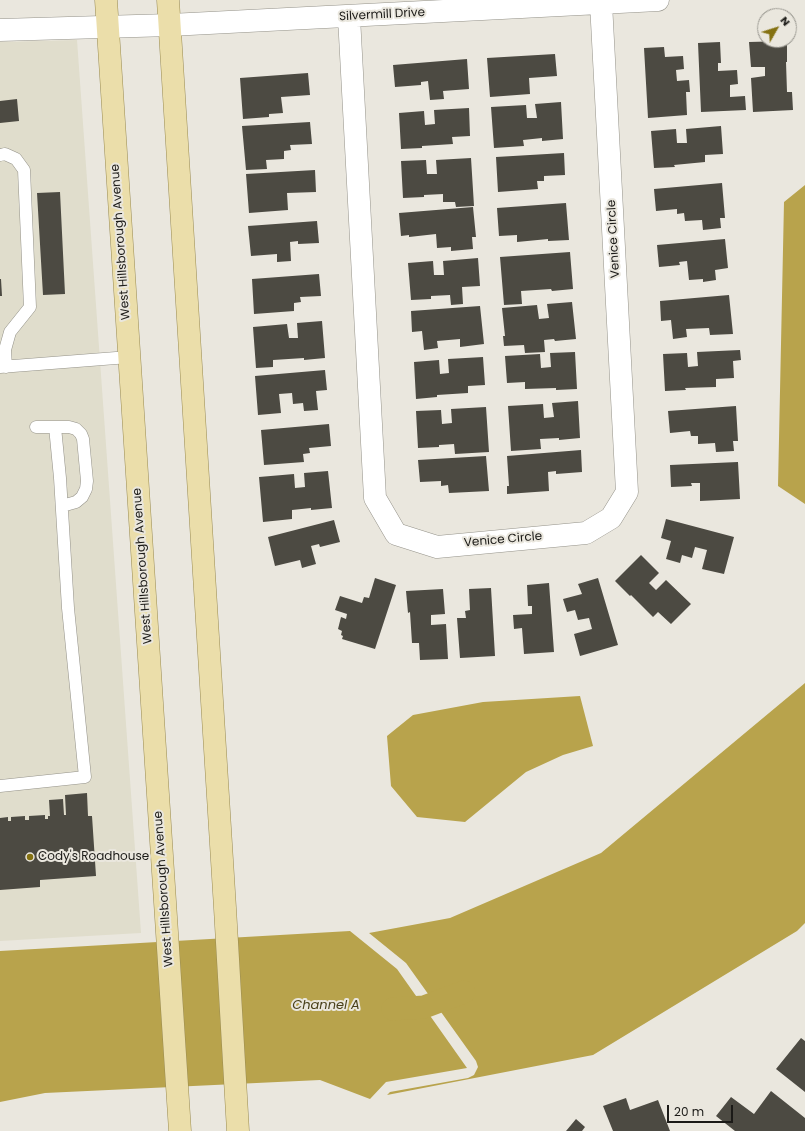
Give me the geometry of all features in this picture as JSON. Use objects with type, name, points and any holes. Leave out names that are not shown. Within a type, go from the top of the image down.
[{"type":"main road","name":"West Hillsborough Avenue","points":[[106,0],[180,1131]]},
{"type":"main road","points":[[168,0],[238,1131]]},
{"type":"street","name":"Silvermill Drive","points":[[0,30],[170,25],[349,17],[448,6],[601,3],[658,0]]},
{"type":"street","name":"Venice Circle","points":[[349,17],[376,498],[396,534],[436,547],[586,532],[611,518],[627,492],[601,3]]},
{"type":"lane","points":[[0,155],[5,154],[16,159],[24,170],[30,307],[10,332],[5,350],[3,367],[129,357]]},
{"type":"lane","points":[[36,427],[69,427],[76,429],[81,434],[83,439],[87,481],[86,489],[82,497],[76,502],[62,506]]},
{"type":"lane","points":[[0,786],[85,777],[68,608],[62,506],[55,427]]},
{"type":"shaded area","points":[[77,40],[141,933],[0,941],[0,42]]},
{"type":"water","points":[[805,185],[805,504],[778,486],[784,202]]},
{"type":"water","points":[[805,683],[805,923],[797,931],[593,1055],[387,1095],[390,1092],[468,1078],[474,1075],[478,1067],[476,1061],[406,963],[369,933],[450,918],[601,853]]},
{"type":"water","points":[[580,696],[593,746],[563,755],[526,772],[465,822],[417,817],[391,786],[387,736],[413,715],[483,702]]},
{"type":"water","name":"Channel A","points":[[350,931],[397,969],[467,1068],[386,1082],[370,1099],[320,1080],[45,1093],[0,1102],[0,951]]},
{"type":"building","points":[[720,42],[721,63],[718,63],[718,71],[737,70],[738,84],[730,85],[730,97],[745,96],[746,110],[701,112],[698,43]]},
{"type":"building","points":[[749,42],[757,42],[757,48],[787,48],[787,92],[792,92],[793,110],[753,112],[751,78],[765,76],[765,67],[751,67]]},
{"type":"building","points":[[664,47],[665,57],[683,56],[684,69],[676,70],[677,81],[689,80],[690,92],[686,92],[687,115],[648,118],[644,48]]},
{"type":"building","points":[[555,54],[557,76],[529,78],[530,94],[490,97],[487,58]]},
{"type":"building","points":[[467,59],[469,89],[443,91],[444,99],[430,100],[428,81],[421,82],[421,85],[395,87],[393,65]]},
{"type":"building","points":[[308,73],[310,95],[281,97],[283,113],[269,114],[269,117],[243,119],[240,78]]},
{"type":"building","points":[[17,99],[19,121],[0,123],[0,101]]},
{"type":"building","points":[[561,102],[563,139],[542,141],[542,138],[523,140],[524,146],[494,148],[491,107],[526,105],[527,118],[537,118],[535,104]]},
{"type":"building","points":[[469,108],[470,136],[452,137],[453,144],[401,149],[399,113],[424,111],[425,125],[435,124],[434,110]]},
{"type":"building","points":[[310,122],[312,144],[290,145],[291,150],[284,151],[284,159],[266,160],[267,169],[246,170],[242,126]]},
{"type":"building","points":[[721,126],[723,154],[705,155],[705,162],[674,165],[675,167],[654,168],[651,131],[676,129],[677,143],[687,143],[686,129]]},
{"type":"building","points":[[564,153],[565,175],[544,176],[544,181],[537,181],[538,189],[498,192],[496,157]]},
{"type":"building","points":[[471,158],[474,206],[456,207],[455,202],[443,202],[443,194],[403,198],[401,161],[426,160],[427,174],[437,174],[436,160]]},
{"type":"building","points":[[315,170],[316,192],[287,193],[288,210],[249,213],[246,174]]},
{"type":"building","points":[[722,183],[725,218],[720,218],[721,228],[703,230],[702,220],[685,221],[684,213],[677,214],[677,209],[656,211],[654,189]]},
{"type":"building","points":[[60,192],[65,294],[43,295],[37,193]]},
{"type":"building","points":[[566,203],[569,240],[548,241],[548,239],[517,242],[517,235],[499,236],[497,208]]},
{"type":"building","points":[[473,207],[476,237],[472,237],[473,249],[451,251],[451,247],[437,248],[436,234],[409,237],[409,235],[401,236],[399,213]]},
{"type":"building","points":[[317,221],[319,243],[298,244],[298,241],[290,242],[291,261],[277,262],[277,254],[251,256],[248,226]]},
{"type":"building","points":[[725,239],[728,268],[715,270],[716,280],[703,282],[703,279],[689,280],[687,261],[679,262],[680,265],[659,267],[657,245]]},
{"type":"building","points":[[570,252],[573,289],[521,291],[522,304],[504,305],[500,257]]},
{"type":"building","points":[[478,258],[480,286],[462,287],[463,304],[451,305],[450,295],[431,296],[431,299],[411,300],[408,263],[433,261],[434,275],[444,275],[443,261]]},
{"type":"building","points":[[319,274],[321,296],[300,297],[301,302],[294,303],[294,311],[254,314],[252,279]]},
{"type":"building","points":[[1,279],[2,296],[0,296]]},
{"type":"building","points":[[729,295],[733,334],[710,335],[709,328],[686,329],[687,337],[673,339],[671,320],[661,321],[660,301]]},
{"type":"building","points":[[572,302],[576,339],[555,341],[554,339],[544,340],[545,352],[525,353],[524,345],[504,346],[503,336],[505,336],[502,308],[537,305],[539,319],[549,318],[547,304]]},
{"type":"building","points":[[480,306],[484,344],[460,347],[460,339],[437,341],[438,348],[424,350],[422,331],[412,332],[411,311]]},
{"type":"building","points":[[322,321],[325,358],[273,360],[273,367],[256,368],[253,327],[287,324],[289,338],[298,338],[297,323]]},
{"type":"building","points":[[740,350],[741,360],[733,361],[734,378],[716,379],[716,387],[685,388],[686,390],[665,391],[663,354],[687,353],[688,367],[698,366],[697,352]]},
{"type":"building","points":[[575,352],[577,389],[525,389],[525,382],[507,383],[505,356],[540,354],[541,368],[551,367],[550,353]]},
{"type":"building","points":[[483,357],[485,385],[468,386],[468,393],[437,395],[437,397],[416,399],[414,362],[439,360],[440,374],[449,373],[448,359]]},
{"type":"building","points":[[325,370],[327,390],[316,391],[318,410],[304,411],[303,403],[293,404],[292,393],[279,394],[281,413],[258,415],[255,376]]},
{"type":"building","points":[[578,401],[580,438],[559,440],[559,438],[540,439],[541,449],[511,451],[508,406],[543,404],[544,418],[554,417],[552,403]]},
{"type":"building","points":[[736,406],[738,441],[733,441],[734,451],[716,452],[715,443],[698,444],[698,436],[691,436],[690,431],[670,433],[668,411]]},
{"type":"building","points":[[486,407],[489,452],[455,454],[454,444],[439,445],[439,447],[418,448],[416,411],[441,410],[442,424],[452,423],[451,409]]},
{"type":"building","points":[[329,424],[331,446],[309,448],[310,453],[303,454],[304,462],[264,465],[261,430]]},
{"type":"building","points":[[581,450],[582,472],[556,474],[556,471],[548,472],[549,491],[507,494],[507,486],[509,486],[507,456]]},
{"type":"building","points":[[486,456],[489,491],[449,493],[448,485],[441,486],[441,481],[420,482],[418,460]]},
{"type":"building","points":[[738,462],[740,499],[700,501],[700,483],[691,483],[692,486],[671,487],[670,465]]},
{"type":"building","points":[[328,471],[332,508],[292,510],[292,519],[263,522],[259,477],[294,474],[295,488],[305,487],[304,473]]},
{"type":"building","points":[[666,519],[734,537],[724,574],[702,569],[707,550],[695,547],[692,558],[682,555],[680,563],[666,559],[671,541],[661,538]]},
{"type":"building","points":[[334,520],[340,542],[320,547],[319,544],[311,546],[316,564],[302,568],[300,560],[275,566],[268,537]]},
{"type":"building","points":[[641,555],[659,573],[649,583],[656,590],[666,580],[691,604],[671,624],[658,612],[653,617],[615,581]]},
{"type":"building","points":[[375,578],[396,585],[375,649],[342,639],[342,631],[338,629],[341,617],[346,619],[347,614],[335,610],[340,596],[362,603],[364,597],[369,598]]},
{"type":"building","points":[[598,578],[618,645],[580,656],[574,634],[592,629],[589,618],[578,620],[575,610],[567,612],[563,599],[582,594],[578,584]]},
{"type":"building","points":[[549,583],[554,652],[524,654],[522,628],[514,629],[513,615],[532,614],[532,606],[528,606],[527,585]]},
{"type":"building","points":[[491,588],[495,656],[460,658],[457,618],[466,618],[465,611],[470,610],[469,589]]},
{"type":"building","points":[[443,589],[445,614],[431,615],[431,625],[446,624],[448,659],[420,660],[419,643],[412,643],[410,612],[408,613],[406,591]]},
{"type":"building","points":[[87,793],[88,816],[92,816],[96,876],[40,880],[40,887],[0,890],[0,818],[8,817],[8,821],[11,821],[11,817],[25,816],[25,820],[29,820],[29,816],[45,815],[45,819],[48,819],[48,816],[50,816],[49,800],[63,799],[64,815],[66,815],[65,795]]},
{"type":"building","points":[[801,1038],[805,1041],[805,1092],[776,1069]]},
{"type":"building","points":[[771,1091],[805,1118],[805,1131],[735,1131],[716,1116],[731,1097],[754,1114]]},
{"type":"building","points":[[626,1098],[630,1110],[658,1100],[670,1131],[613,1131],[603,1106]]},
{"type":"building","points":[[576,1119],[585,1127],[582,1131],[566,1131]]},
{"type":"waterway","points":[[393,1009],[424,1007],[464,992]]},
{"type":"place","name":"Cody's Roadhouse","points":[[30,857]]}]
